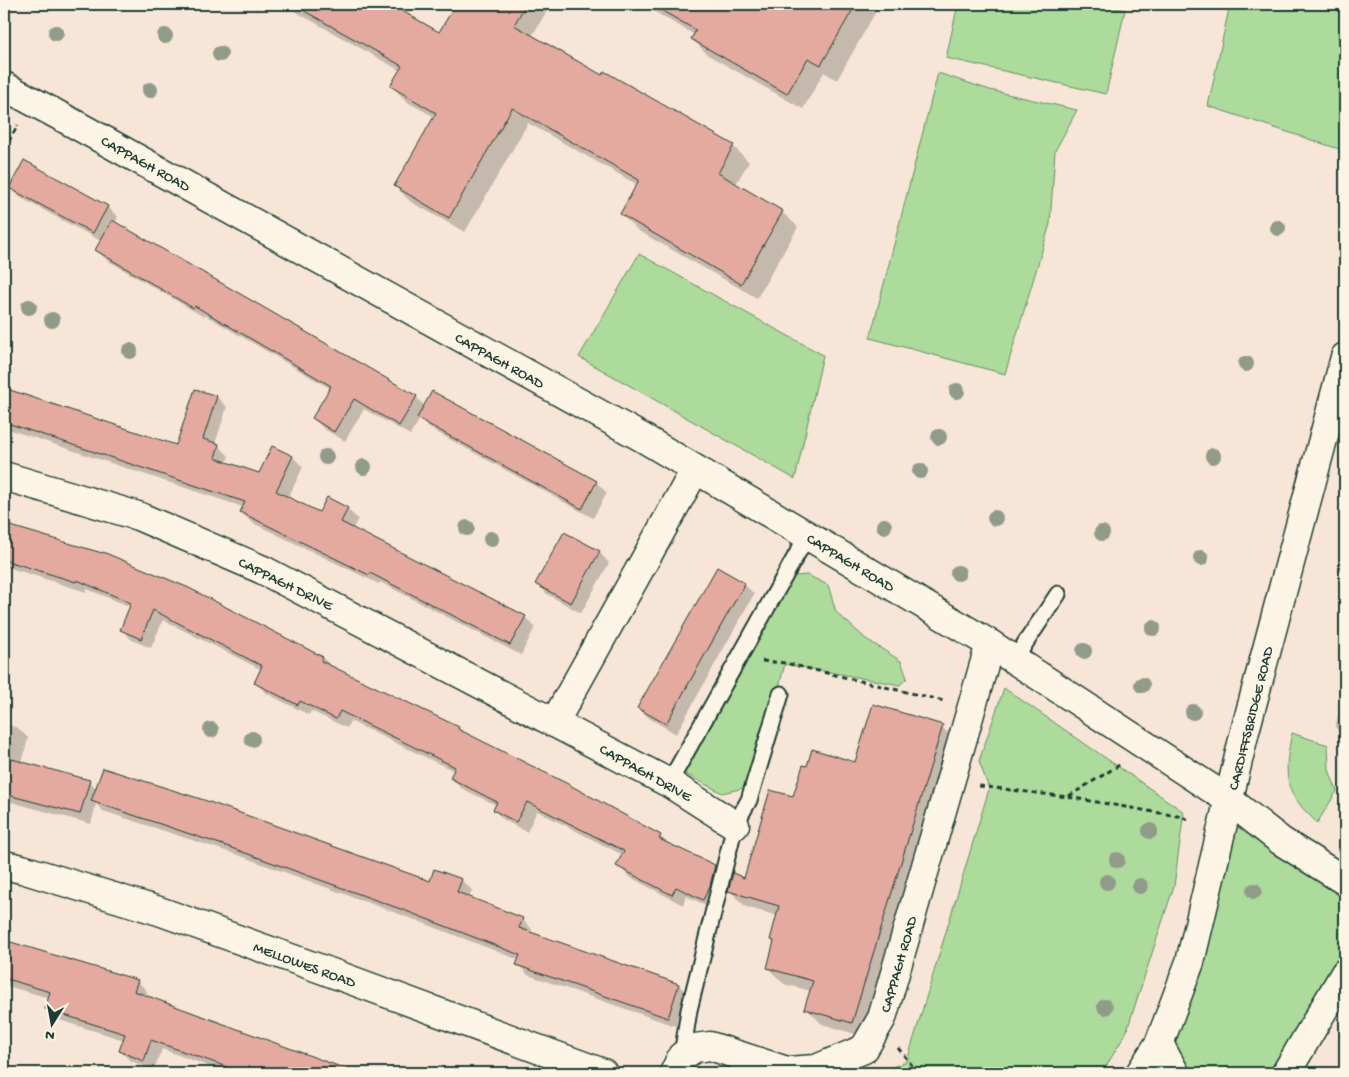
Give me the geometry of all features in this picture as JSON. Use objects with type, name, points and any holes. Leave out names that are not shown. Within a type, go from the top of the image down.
[{"type":"street","name":"CAPPAGH ROAD","points":[[4,86],[643,438],[990,644],[1229,800],[1281,841],[1345,880]]},
{"type":"street","name":"CARDIFFSBRIDGE ROAD","points":[[1140,1073],[1159,1044],[1190,962],[1245,731],[1345,357]]},
{"type":"street","points":[[554,722],[695,470]]},
{"type":"street","name":"CAPPAGH DRIVE","points":[[4,476],[138,516],[263,570],[669,783],[735,825]]},
{"type":"street","name":"CAPPAGH ROAD","points":[[678,1065],[695,1048],[710,1046],[787,1071],[816,1069],[864,1048],[882,1018],[990,644]]},
{"type":"street","name":"MELLOWES ROAD","points":[[4,865],[159,912],[321,969],[603,1073]]},
{"type":"street","points":[[1286,1073],[1345,973]]},
{"type":"street","points":[[1159,1044],[1175,1073]]},
{"type":"lane","points":[[669,783],[807,536]]},
{"type":"lane","points":[[1014,660],[1058,594]]},
{"type":"lane","points":[[678,1065],[689,1010],[735,825],[749,800],[781,694]]},
{"type":"path","points":[[739,658],[785,664],[972,707]]},
{"type":"path","points":[[1068,796],[1126,761]]},
{"type":"path","points":[[950,782],[1068,796],[1183,817],[1190,822]]},
{"type":"green space","points":[[958,4],[1097,4],[1125,10],[1106,94],[946,58]]},
{"type":"green space","points":[[1230,4],[1345,4],[1345,151],[1208,106]]},
{"type":"green space","points":[[938,73],[990,90],[1077,110],[1055,151],[1050,224],[1005,374],[870,338]]},
{"type":"green space","points":[[639,254],[823,355],[795,479],[579,357]]},
{"type":"green space","points":[[807,575],[828,585],[836,612],[866,639],[901,661],[907,678],[900,685],[785,664],[753,786],[722,793],[676,769],[784,577]]},
{"type":"green space","points":[[1004,688],[1184,812],[1174,886],[1126,1033],[1102,1073],[878,1073],[907,1061],[989,789],[979,761]]},
{"type":"green space","points":[[1292,733],[1328,745],[1329,770],[1337,791],[1317,823],[1300,805],[1290,786],[1287,760]]},
{"type":"green space","points":[[1232,803],[1345,882],[1345,968],[1284,1073],[1141,1073]]},
{"type":"building","points":[[292,4],[390,4],[439,32],[456,4],[526,4],[514,25],[602,75],[604,71],[734,145],[718,173],[783,211],[741,284],[620,214],[639,180],[512,108],[449,218],[394,186],[436,113],[390,86],[402,66]]},
{"type":"building","points":[[650,4],[856,4],[821,65],[808,58],[787,94],[691,39],[696,30]]},
{"type":"building","points":[[24,160],[108,206],[93,233],[9,188]]},
{"type":"building","points":[[112,220],[417,396],[399,426],[354,399],[334,432],[312,418],[331,386],[95,250]]},
{"type":"building","points":[[4,388],[176,445],[195,389],[217,396],[203,439],[219,444],[215,458],[259,473],[272,446],[293,456],[276,491],[319,512],[327,497],[348,508],[341,522],[526,616],[510,645],[370,573],[369,575],[240,512],[245,502],[4,422]]},
{"type":"building","points":[[432,391],[597,481],[582,509],[417,418]]},
{"type":"building","points":[[4,524],[103,552],[189,588],[323,657],[321,661],[459,727],[458,729],[566,783],[661,835],[659,839],[715,865],[710,886],[703,900],[676,887],[672,895],[616,866],[624,851],[527,802],[516,822],[493,810],[497,802],[450,778],[455,767],[340,711],[336,719],[300,701],[298,705],[254,683],[262,666],[153,610],[141,639],[120,630],[131,603],[77,580],[76,582],[4,560]]},
{"type":"building","points":[[564,532],[600,551],[571,603],[535,584]]},
{"type":"building","points":[[717,567],[745,583],[666,724],[637,708]]},
{"type":"building","points":[[873,704],[943,725],[852,1023],[804,1009],[813,981],[767,968],[774,941],[770,940],[779,906],[728,891],[733,873],[744,878],[770,790],[793,796],[803,765],[807,766],[812,749],[855,762]]},
{"type":"building","points":[[4,757],[90,780],[80,814],[4,794]]},
{"type":"building","points":[[103,768],[204,800],[430,881],[434,869],[462,879],[457,892],[523,918],[519,928],[679,984],[668,1018],[516,965],[520,955],[406,911],[226,846],[91,801]]},
{"type":"building","points":[[4,940],[138,980],[134,991],[349,1070],[349,1073],[244,1073],[151,1040],[144,1061],[119,1051],[125,1034],[45,1009],[50,992],[4,978]]}]
